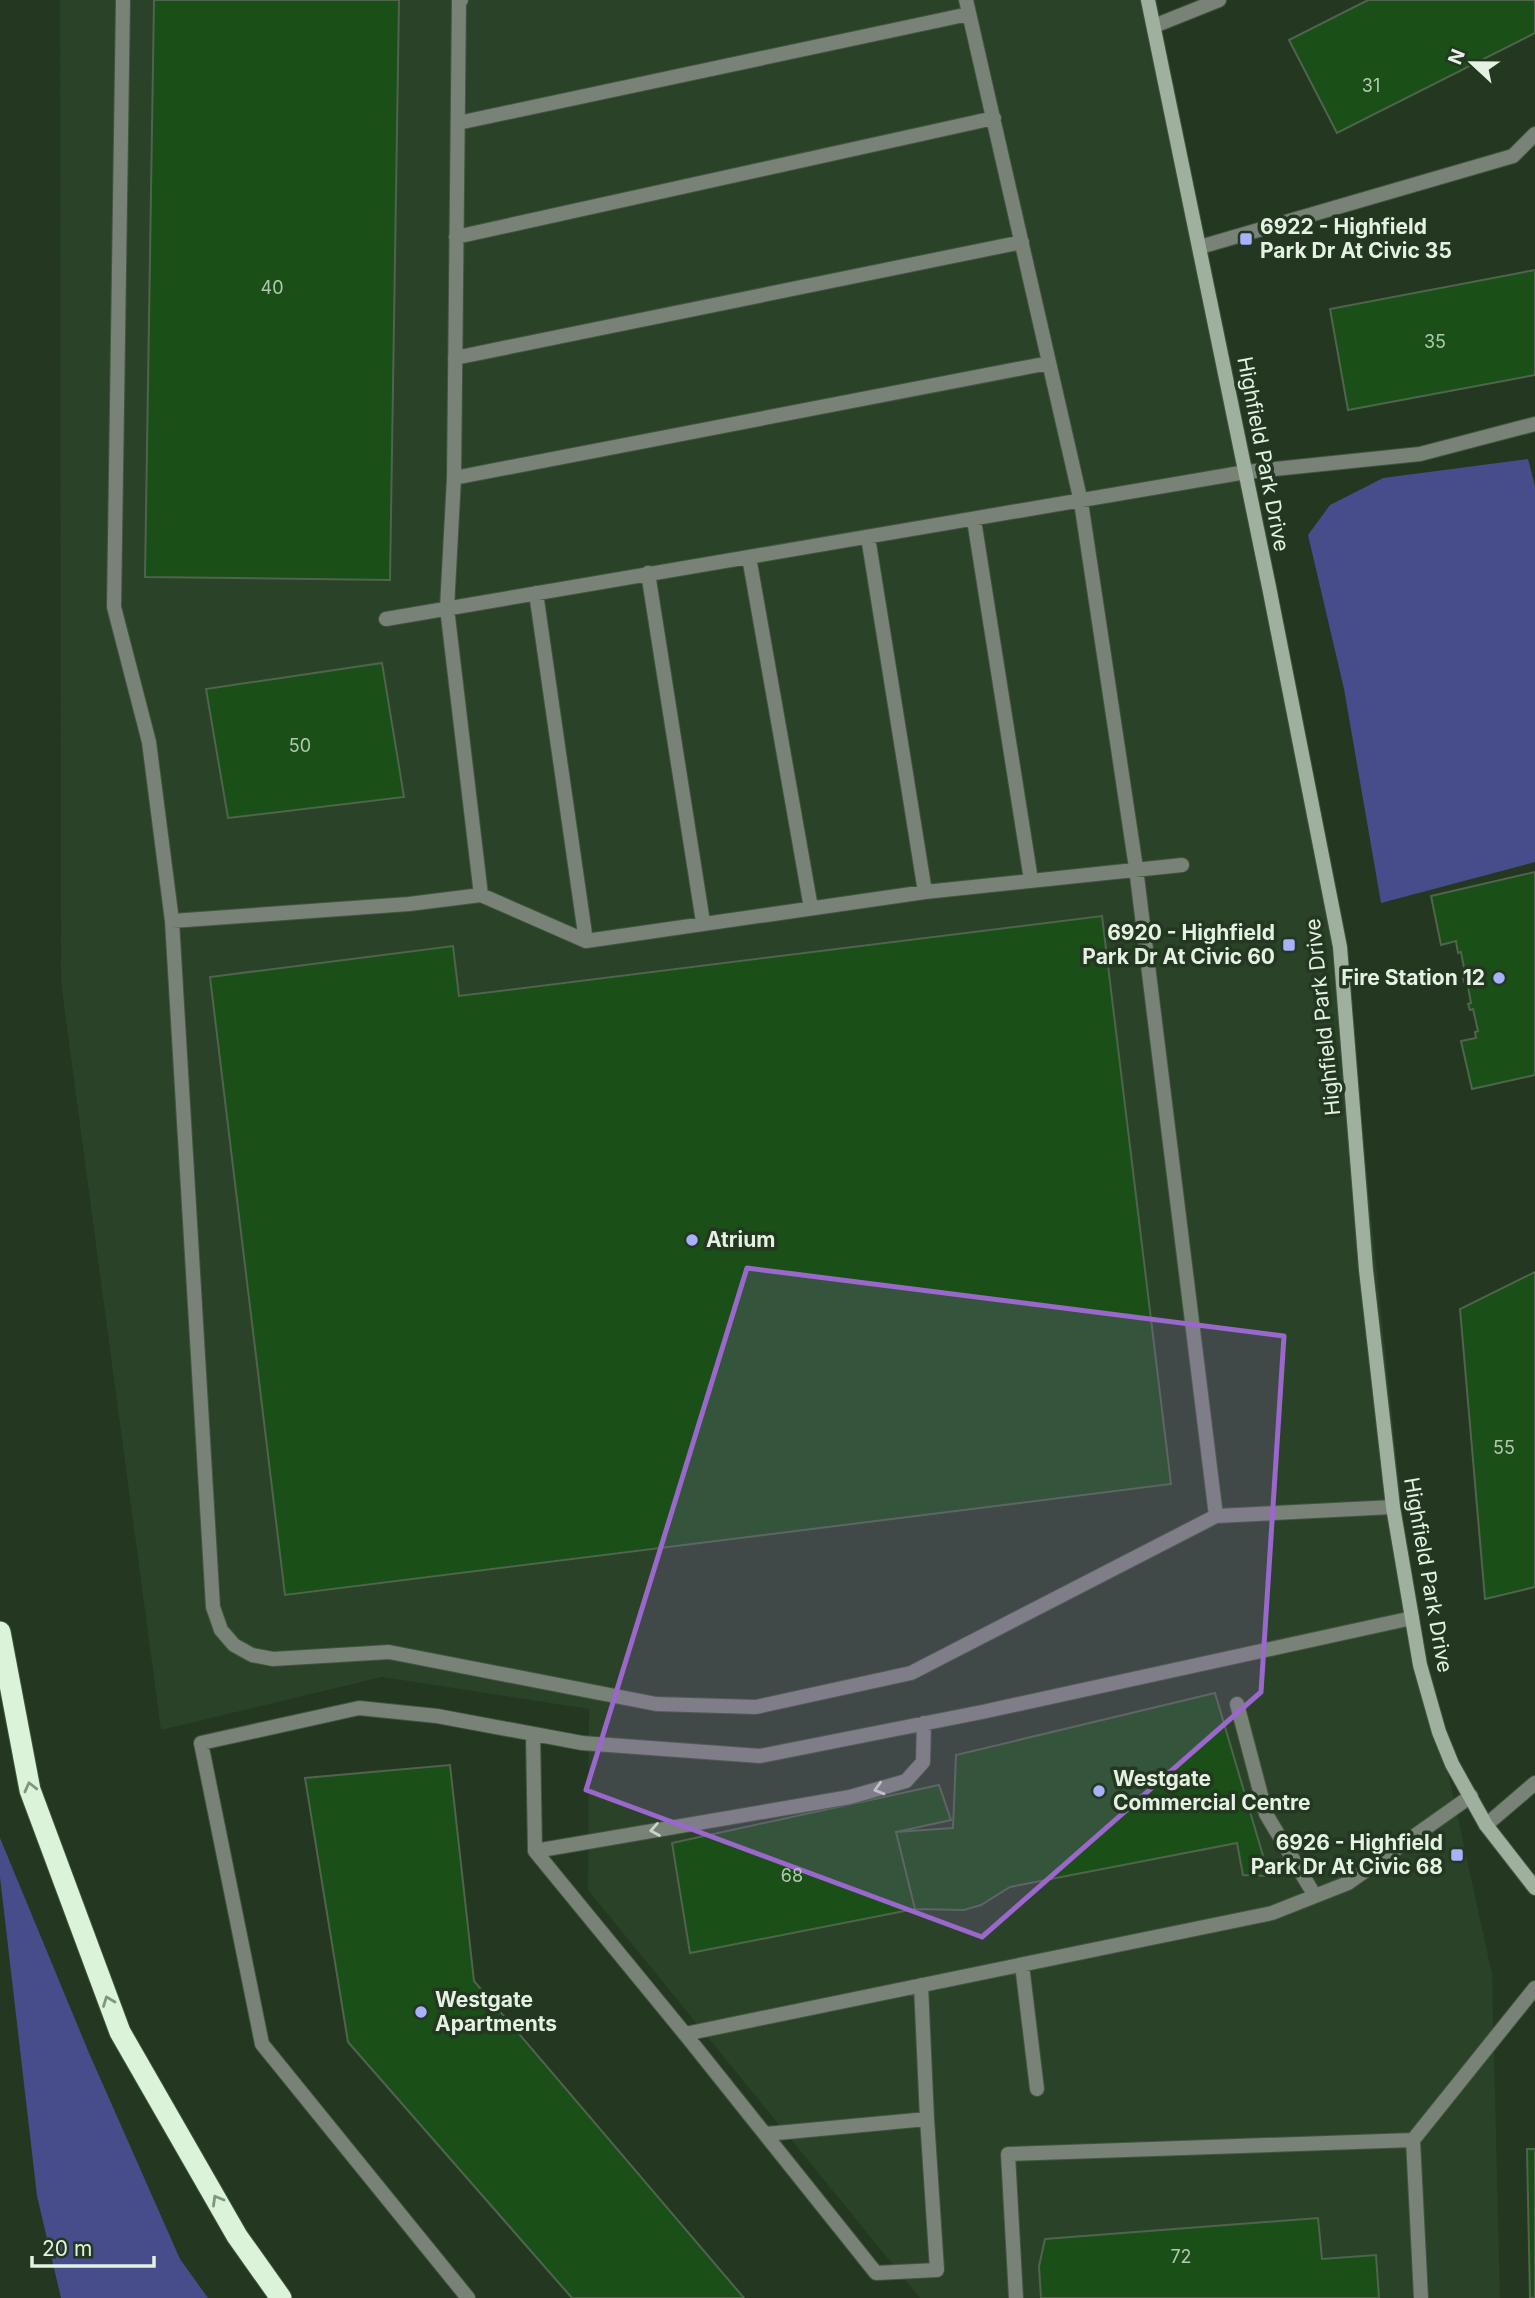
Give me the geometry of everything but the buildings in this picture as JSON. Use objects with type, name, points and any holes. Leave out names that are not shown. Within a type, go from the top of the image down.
[{"type":"highway","points":[[0,1632],[30,1790],[120,2032],[237,2236],[281,2298]]},
{"type":"street","points":[[123,0],[114,607],[149,741],[172,921],[213,1607],[221,1630],[234,1645],[252,1655],[273,1659],[388,1652],[656,1704],[757,1707],[911,1673],[1216,1516],[1393,1507]]},
{"type":"street","points":[[461,0],[454,478],[447,608],[481,895]]},
{"type":"street","name":"Highfield Park Drive","points":[[1148,0],[1246,472],[1340,947],[1366,1270],[1393,1507],[1420,1665],[1439,1732],[1452,1765],[1486,1825],[1535,1888]]},
{"type":"street","points":[[1154,26],[1219,0]]},
{"type":"street","points":[[458,123],[968,7],[1081,502],[1136,868],[1216,1516]]},
{"type":"street","points":[[456,237],[994,118]]},
{"type":"street","points":[[1200,247],[1513,156],[1535,134]]},
{"type":"street","points":[[455,358],[1022,242]]},
{"type":"street","points":[[454,478],[1049,363]]},
{"type":"street","points":[[386,619],[1246,472],[1420,454],[1535,424]]},
{"type":"street","points":[[974,520],[1031,880]]},
{"type":"street","points":[[868,537],[925,892]]},
{"type":"street","points":[[749,557],[811,908]]},
{"type":"street","points":[[648,573],[703,922]]},
{"type":"street","points":[[536,593],[586,941]]},
{"type":"street","points":[[172,921],[409,904],[481,895],[586,941],[925,892],[1182,865]]},
{"type":"street","points":[[468,2298],[262,2044],[201,1743],[359,1708],[437,1716],[582,1743],[760,1756],[1412,1618]]},
{"type":"street","points":[[1237,1704],[1266,1814],[1315,1896]]},
{"type":"street","points":[[535,1851],[850,1797],[906,1781],[923,1762],[925,1723]]},
{"type":"street","points":[[533,1734],[535,1851],[876,2273],[937,2270],[926,2119],[922,1985]]},
{"type":"street","points":[[1486,1825],[1535,1783]]},
{"type":"street","points":[[685,2034],[1272,1913],[1348,1883],[1471,1796]]},
{"type":"street","points":[[1022,1965],[1037,2089]]},
{"type":"street","points":[[1421,2298],[1413,2140],[1535,1988]]},
{"type":"street","points":[[766,2134],[926,2119]]},
{"type":"street","points":[[1016,2298],[1008,2154],[1413,2140]]},
{"type":"highlighted area","points":[[747,1268],[1284,1336],[1261,1692],[982,1937],[586,1790]]},
{"type":"shaded area","points":[[60,0],[1149,0],[1343,948],[1412,1607],[1492,1974],[1500,2298],[920,2298],[588,1890],[589,1709],[382,1677],[161,1730],[61,983]]},
{"type":"shaded area","points":[[1528,459],[1535,486],[1535,862],[1381,903],[1344,689],[1308,535],[1330,505],[1383,478]]},
{"type":"shaded area","points":[[0,1838],[89,2053],[180,2259],[208,2298],[61,2298],[37,2196],[0,1877]]},
{"type":"place","name":"6922 - Highfield Park Dr At Civic 35","points":[[1246,239]]},
{"type":"place","name":"6920 - Highfield Park Dr At Civic 60","points":[[1289,945]]},
{"type":"place","name":"Fire Station 12","points":[[1499,978]]},
{"type":"place","name":"Atrium","points":[[692,1240]]},
{"type":"place","name":"Westgate Commercial Centre","points":[[1099,1791]]},
{"type":"place","name":"6926 - Highfield Park Dr At Civic 68","points":[[1457,1855]]},
{"type":"place","name":"Westgate Apartments","points":[[421,2012]]}]
